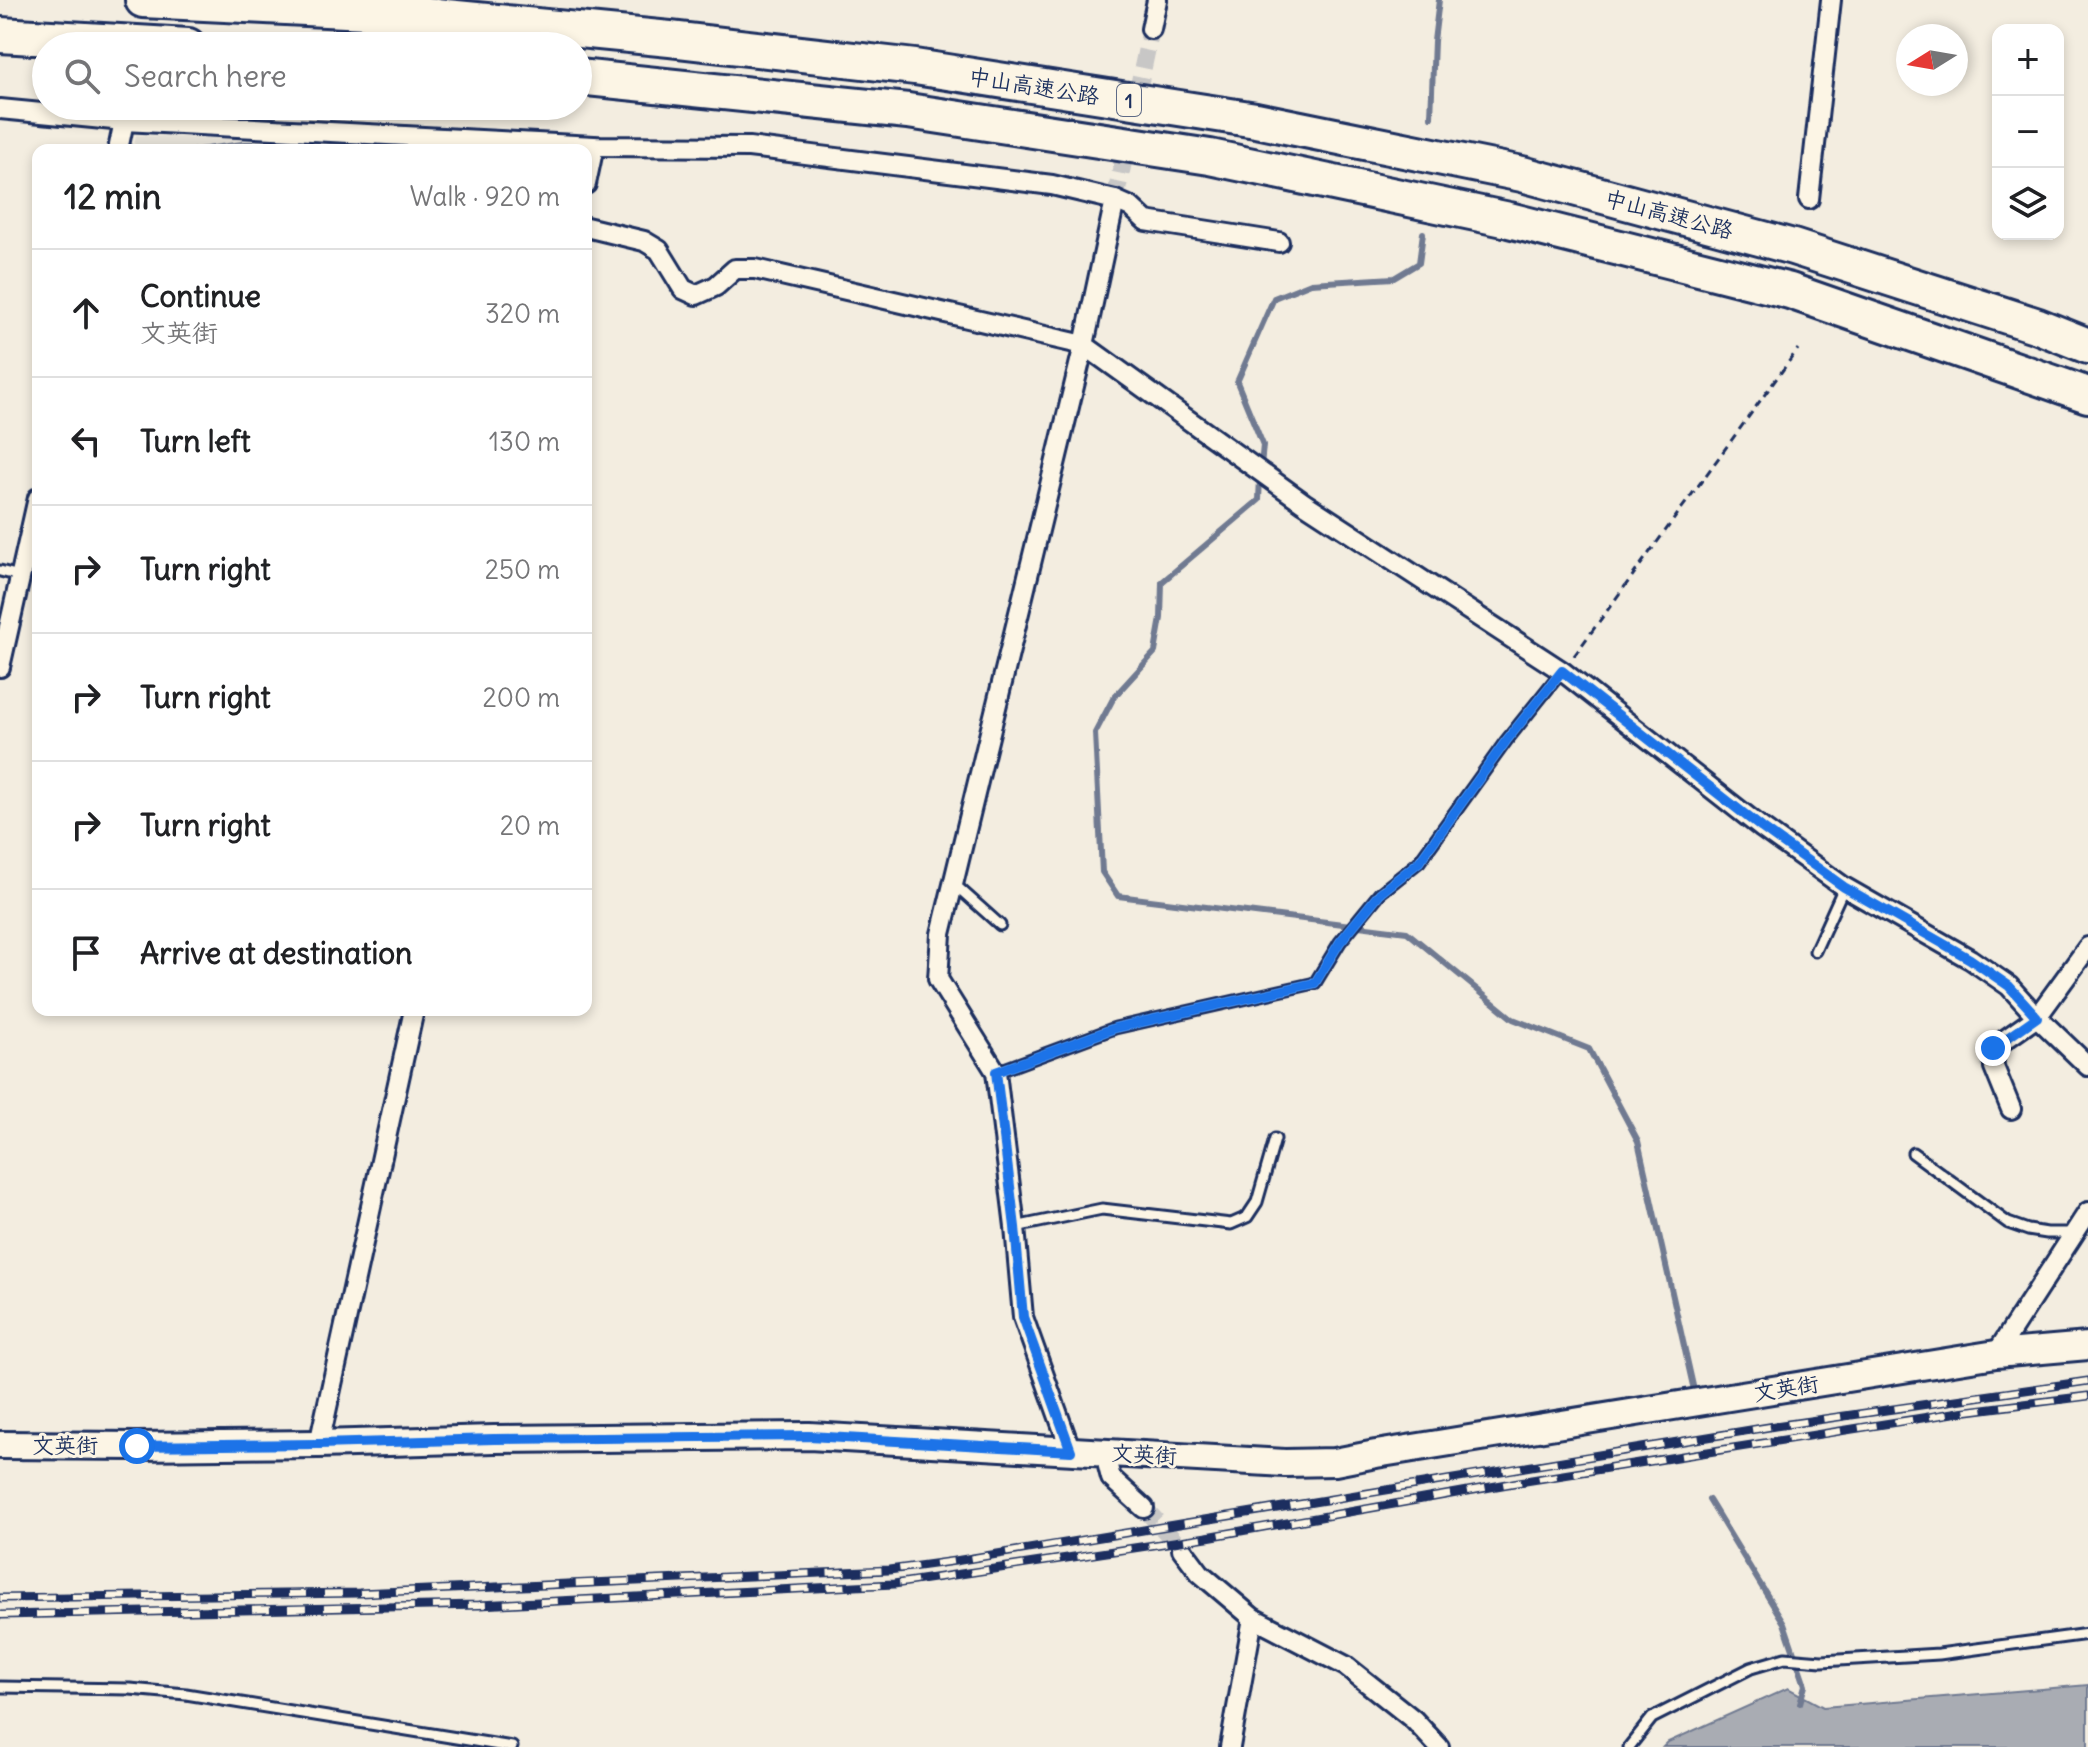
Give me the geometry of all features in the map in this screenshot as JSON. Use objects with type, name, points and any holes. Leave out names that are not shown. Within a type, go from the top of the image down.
[{"type":"highway","name":"中山高速公路","points":[[143,0],[405,13],[670,39],[915,67],[1256,120],[1522,174],[1763,239],[2038,326],[2088,346]]},
{"type":"highway","points":[[4,35],[32,37]]},
{"type":"highway","name":"中山高速公路","points":[[592,78],[908,111],[1210,157],[1494,216],[1790,291],[2088,395]]},
{"type":"street","points":[[1151,29],[1157,0]]},
{"type":"street","points":[[1809,199],[1831,0]]},
{"type":"street","points":[[0,109],[32,112]]},
{"type":"street","points":[[114,120],[556,144]]},
{"type":"street","points":[[119,144],[124,121]]},
{"type":"street","points":[[592,156],[594,146],[749,147],[1052,185],[1115,200],[1131,207],[1146,221],[1279,242]]},
{"type":"street","points":[[1071,1451],[1023,1317],[996,1072],[938,979],[941,934],[1084,345],[1115,200]]},
{"type":"street","points":[[592,228],[644,241],[659,250],[683,289],[696,295],[716,286],[735,269],[755,269],[1084,345],[1304,503],[1562,671],[1762,828],[1844,887],[1970,959],[2009,986],[2088,1066]]},
{"type":"street","points":[[0,667],[32,524]]},
{"type":"street","points":[[2011,1109],[1994,1067],[1993,1048],[2037,1017],[2088,947]]},
{"type":"street","points":[[319,1444],[413,1016]]},
{"type":"street","points":[[1996,1354],[2088,1212]]},
{"type":"street","name":"文英街","points":[[0,1445],[319,1444],[809,1436],[1285,1463],[1335,1462],[1996,1354],[2088,1346]]},
{"type":"street","points":[[1104,1451],[1111,1478],[1144,1508]]},
{"type":"street","points":[[1182,1549],[1200,1573],[1253,1618],[1346,1666],[1414,1720],[1439,1747]]},
{"type":"street","points":[[1230,1747],[1253,1618]]},
{"type":"lane","points":[[0,571],[20,576]]},
{"type":"lane","points":[[996,1072],[1115,1028],[1315,983],[1347,933],[1380,893],[1419,862],[1506,741],[1562,671]]},
{"type":"lane","points":[[953,883],[1000,925]]},
{"type":"lane","points":[[1815,951],[1844,887]]},
{"type":"lane","points":[[1015,1227],[1102,1209],[1231,1224],[1247,1217],[1257,1202],[1275,1139]]},
{"type":"lane","points":[[1913,1153],[2008,1223],[2047,1233],[2073,1233]]},
{"type":"lane","points":[[1629,1747],[1652,1718],[1751,1668],[1785,1658],[1822,1661],[1939,1654],[2088,1634]]},
{"type":"lane","points":[[0,1687],[130,1689],[186,1694],[512,1747]]},
{"type":"path","points":[[1562,671],[1798,349]]},
{"type":"shaded area","points":[[136,135],[355,144],[134,144]]},
{"type":"shaded area","points":[[275,142],[278,144],[228,144]]},
{"type":"shaded area","points":[[2088,1685],[2088,1747],[1663,1747],[1788,1688],[1823,1707]]},
{"type":"waterway","points":[[1431,117],[1439,0]]},
{"type":"waterway","points":[[1261,466],[1263,445],[1237,382],[1274,298],[1311,283],[1394,278],[1419,263],[1423,233]]},
{"type":"waterway","points":[[1260,477],[1259,500],[1162,582],[1161,618],[1155,652],[1114,697],[1095,733],[1102,872],[1118,896],[1407,932],[1513,1019],[1589,1049],[1638,1141],[1693,1386]]},
{"type":"waterway","points":[[1709,1500],[1784,1623],[1805,1685],[1800,1703]]},
{"type":"tunnel","points":[[1115,200],[1151,29]]},
{"type":"tunnel","points":[[1144,1508],[1182,1549]]},
{"type":"railway","points":[[0,1598],[359,1593],[889,1570],[1775,1426],[2088,1381]]},
{"type":"railway","points":[[0,1615],[479,1605],[894,1584],[1207,1537],[1519,1482],[1960,1412],[2088,1396]]},
{"type":"route","points":[[137,1446],[809,1436],[1071,1451],[1023,1317],[996,1072],[1115,1028],[1315,983],[1340,942],[1380,893],[1419,862],[1506,741],[1562,671],[1762,828],[1844,887],[1970,959],[2009,986],[2037,1017],[1993,1048]]}]
